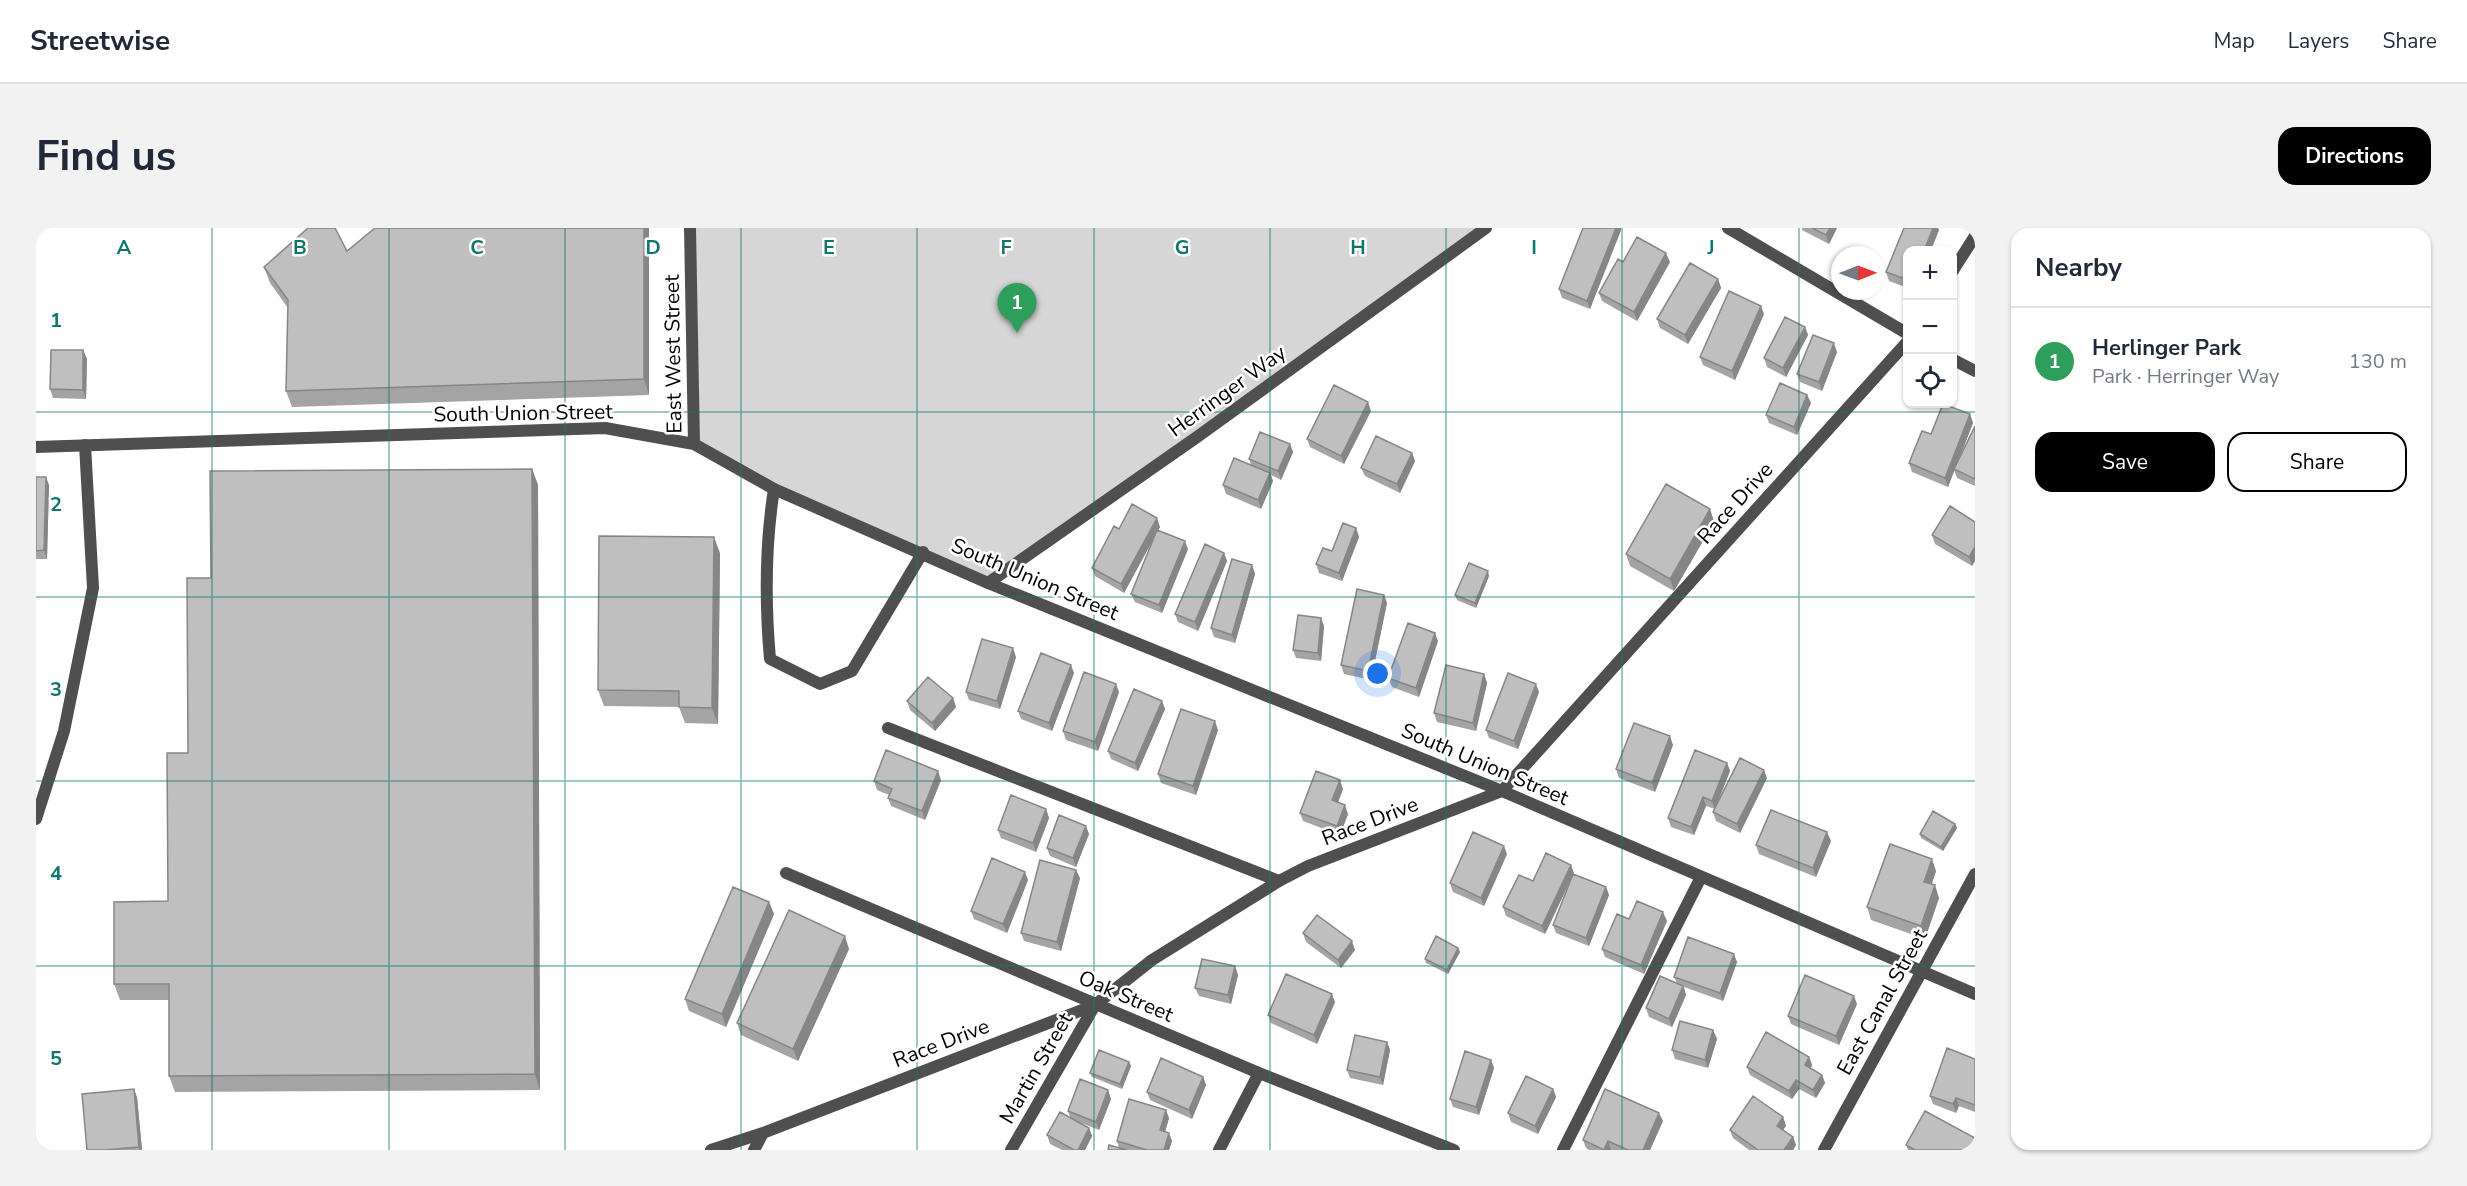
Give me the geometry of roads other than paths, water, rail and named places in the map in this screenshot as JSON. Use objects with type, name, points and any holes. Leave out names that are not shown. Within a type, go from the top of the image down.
[{"type":"street","name":"East West Street","points":[[690,228],[694,444]]},
{"type":"street","name":"Herringer Way","points":[[988,583],[1206,430],[1486,228]]},
{"type":"street","points":[[1728,228],[1903,331]]},
{"type":"street","points":[[1957,265],[1975,236]]},
{"type":"street","name":"Race Drive","points":[[711,1150],[763,1133],[1095,1005],[1152,960],[1279,881],[1308,866],[1502,791],[1903,347]]},
{"type":"street","points":[[1957,361],[1975,371]]},
{"type":"street","name":"South Union Street","points":[[36,447],[605,428],[694,444],[774,489],[922,552],[988,583],[1502,791],[1975,994]]},
{"type":"street","points":[[36,819],[64,731],[93,588],[85,445]]},
{"type":"street","points":[[774,489],[768,531],[766,611],[770,659],[820,684],[852,671],[922,552]]},
{"type":"street","points":[[888,728],[1279,881]]},
{"type":"street","name":"Oak Street","points":[[786,873],[1095,1005],[1454,1150]]},
{"type":"street","name":"East Canal Street","points":[[1824,1150],[1975,874]]},
{"type":"street","points":[[1563,1150],[1701,877]]},
{"type":"street","name":"Martin Street","points":[[1011,1150],[1095,1005]]},
{"type":"street","points":[[1219,1150],[1259,1073]]},
{"type":"street","points":[[754,1150],[763,1133]]},
{"type":"place","name":"Herlinger Park","points":[[1017,333]]}]
